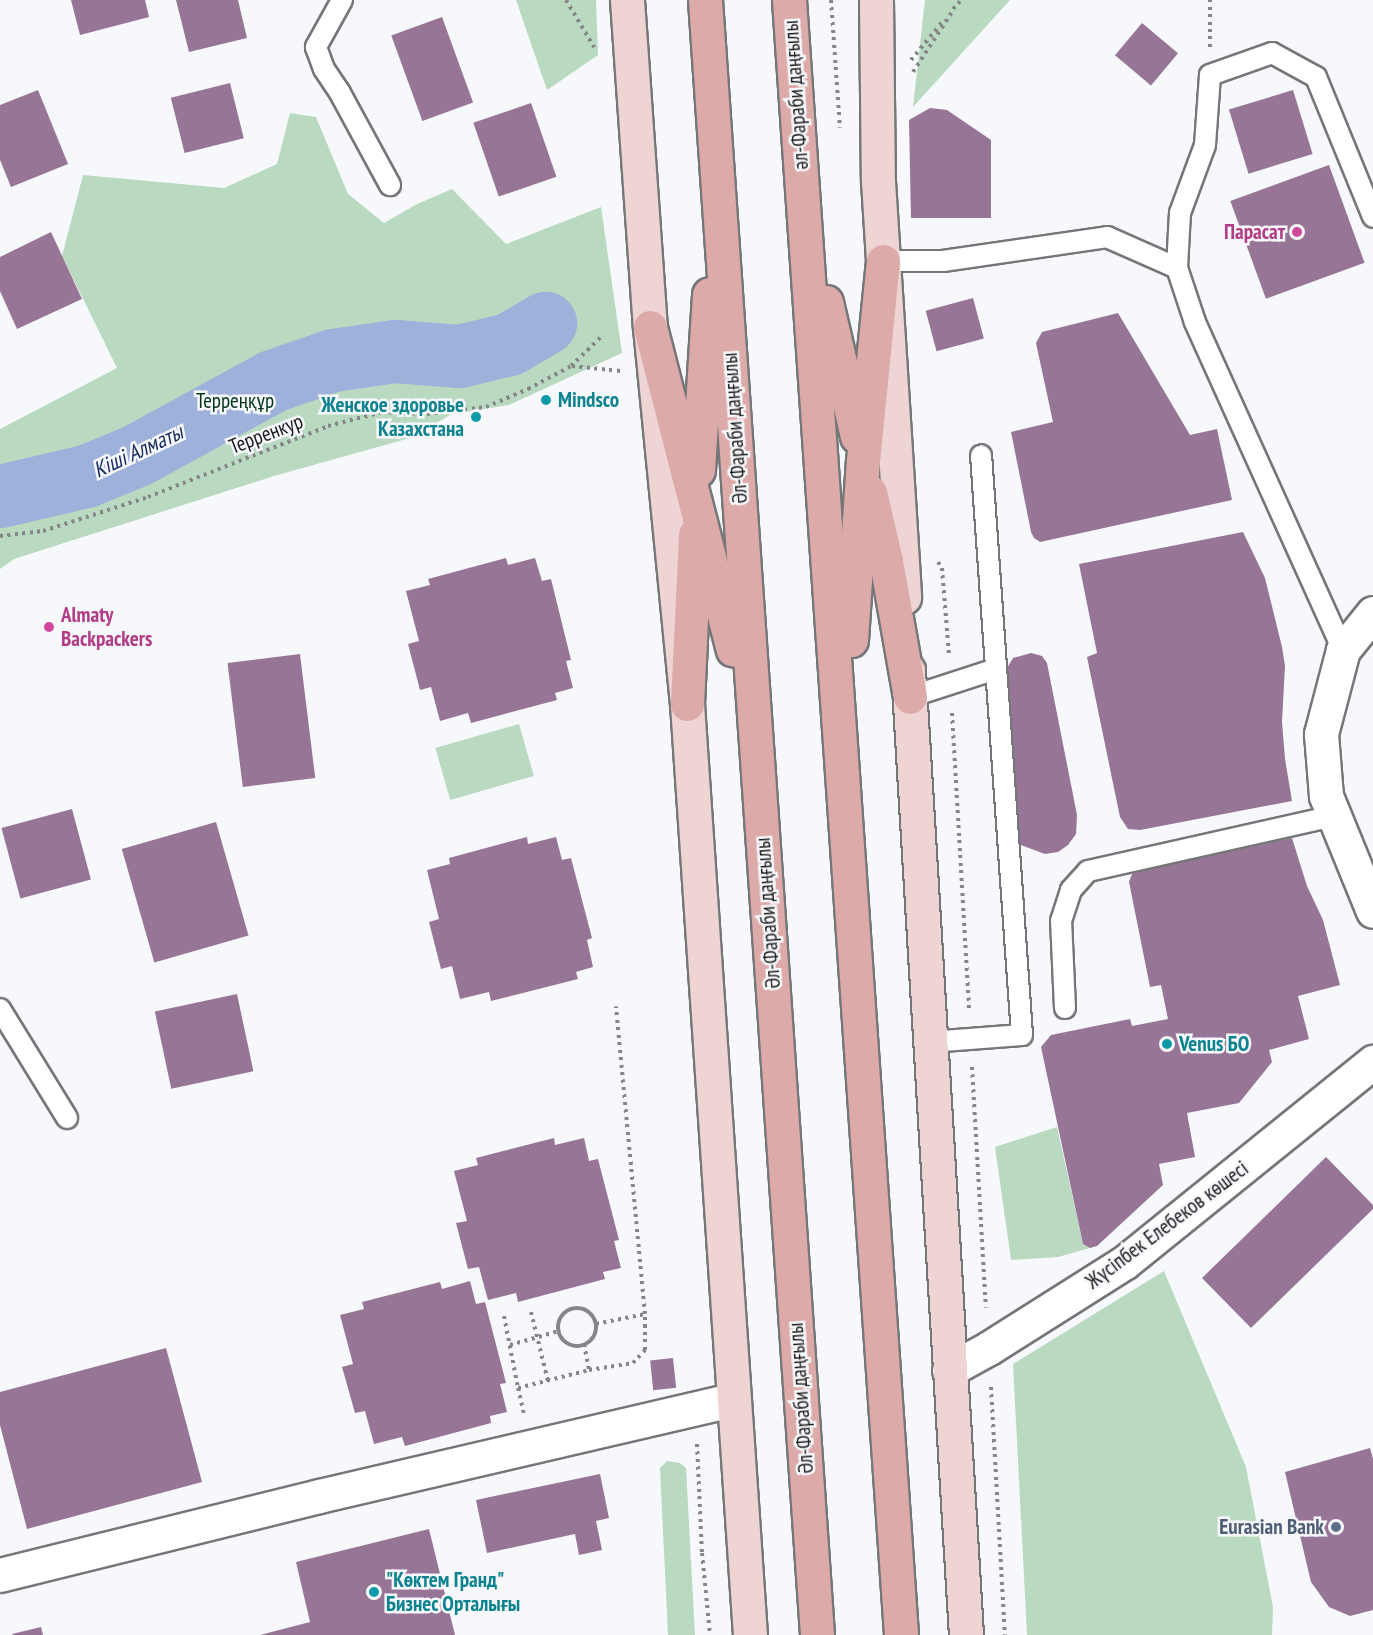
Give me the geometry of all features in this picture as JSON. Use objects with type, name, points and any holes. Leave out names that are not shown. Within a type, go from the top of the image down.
[{"type":"main road","points":[[627,0],[650,327],[687,704],[750,1635]]},
{"type":"main road","points":[[687,704],[706,328],[718,191],[705,0]]},
{"type":"main road","name":"әл-Фараби даңғылы","points":[[789,0],[802,189]]},
{"type":"main road","points":[[876,0],[878,181],[966,1635]]},
{"type":"main road","points":[[802,189],[886,561],[910,697]]},
{"type":"main road","points":[[802,189],[901,1635]]},
{"type":"main road","name":"Әл-Фараби даңғылы","points":[[718,191],[817,1635]]},
{"type":"main road","points":[[851,894],[851,626],[863,461],[883,261]]},
{"type":"main road","points":[[650,327],[730,633],[767,901]]},
{"type":"street","points":[[1373,613],[1343,650],[1321,734],[1326,796],[1373,911]]},
{"type":"street","name":"Жүсіпбек Елебеков көшесі","points":[[949,1370],[989,1348],[1125,1262],[1373,1062]]},
{"type":"street","points":[[0,1575],[330,1493],[733,1400]]},
{"type":"lane","points":[[342,0],[315,47],[324,69],[340,93],[390,185]]},
{"type":"lane","points":[[1343,650],[1195,322],[1177,268],[1180,213],[1205,145],[1210,75],[1272,53],[1316,77],[1373,217]]},
{"type":"lane","points":[[883,261],[943,261],[1107,237],[1177,268]]},
{"type":"lane","points":[[930,1042],[1022,1035],[981,455]]},
{"type":"lane","points":[[910,697],[996,669]]},
{"type":"lane","points":[[1065,1008],[1061,921],[1071,890],[1088,871],[1334,816]]},
{"type":"lane","points":[[0,1009],[67,1118]]},
{"type":"path","points":[[831,0],[834,39]]},
{"type":"path","points":[[909,63],[961,0]]},
{"type":"path","points":[[1210,0],[1210,75]]},
{"type":"path","points":[[910,75],[954,9]]},
{"type":"path","name":"Терренкур","points":[[0,537],[43,531],[147,497],[328,426],[382,412],[428,414],[486,406],[528,389],[571,366],[602,336]]},
{"type":"path","points":[[571,366],[622,371]]},
{"type":"path","points":[[504,1316],[518,1388],[589,1370],[633,1363],[645,1350],[645,1314],[616,1006]]},
{"type":"path","points":[[574,1308],[585,1310],[596,1324],[594,1336],[584,1344],[571,1345],[559,1331],[563,1314],[574,1308]]},
{"type":"path","points":[[531,1312],[548,1381]]},
{"type":"path","points":[[596,1324],[645,1314]]},
{"type":"path","points":[[510,1345],[559,1331]]},
{"type":"path","points":[[584,1344],[589,1370]]},
{"type":"green space","points":[[516,0],[596,0],[598,55],[547,90]]},
{"type":"green space","points":[[925,0],[1010,0],[913,107]]},
{"type":"green space","name":"Терреңқұр","points":[[290,113],[316,117],[348,194],[384,223],[417,204],[452,189],[506,244],[601,207],[622,353],[509,405],[452,414],[410,438],[274,476],[14,559],[0,569],[0,429],[117,368],[62,256],[83,175],[224,188],[277,164]]},
{"type":"green space","points":[[519,724],[534,776],[450,800],[435,748]]},
{"type":"green space","points":[[1057,1127],[1083,1244],[1090,1248],[1058,1257],[1011,1260],[995,1147]]},
{"type":"green space","points":[[1164,1271],[1246,1467],[1273,1607],[1272,1635],[1027,1635],[1013,1364]]},
{"type":"green space","points":[[667,1461],[680,1463],[686,1468],[695,1635],[668,1635],[660,1468]]},
{"type":"building","points":[[71,0],[145,0],[149,17],[80,35]]},
{"type":"building","points":[[176,0],[238,0],[247,38],[189,52]]},
{"type":"building","points":[[442,17],[473,103],[422,121],[391,35]]},
{"type":"building","points":[[1142,23],[1178,53],[1151,85],[1115,55]]},
{"type":"building","points":[[230,83],[244,138],[185,153],[171,98]]},
{"type":"building","points":[[38,90],[68,164],[11,187],[0,160],[0,105]]},
{"type":"building","points":[[1293,90],[1313,154],[1249,174],[1229,110]]},
{"type":"building","points":[[531,103],[556,177],[499,197],[473,123]]},
{"type":"building","points":[[930,108],[947,110],[991,140],[991,218],[911,218],[909,120]]},
{"type":"building","name":"Парасат","points":[[1329,165],[1365,263],[1266,299],[1230,201]]},
{"type":"building","points":[[51,232],[82,299],[17,329],[0,291],[0,257]]},
{"type":"building","points":[[973,298],[984,339],[937,351],[926,311]]},
{"type":"building","points":[[1118,313],[1190,435],[1217,429],[1232,500],[1040,542],[1031,532],[1011,432],[1053,422],[1036,343],[1042,332]]},
{"type":"building","points":[[1243,532],[1265,578],[1282,647],[1285,666],[1282,722],[1292,801],[1140,830],[1128,829],[1120,817],[1087,657],[1097,653],[1079,564]]},
{"type":"building","points":[[506,558],[508,565],[535,558],[542,581],[551,579],[571,660],[566,661],[573,688],[555,693],[557,700],[471,723],[468,713],[440,721],[431,687],[420,690],[408,644],[419,641],[406,591],[430,585],[428,579]]},
{"type":"building","points":[[1031,653],[1042,656],[1047,663],[1077,815],[1076,834],[1068,845],[1058,852],[1045,854],[1018,844],[1013,832],[1007,668],[1013,658]]},
{"type":"building","points":[[300,654],[315,778],[243,787],[228,663]]},
{"type":"building","points":[[72,809],[91,880],[20,898],[1,828]]},
{"type":"building","points":[[216,822],[249,935],[154,962],[122,849]]},
{"type":"building","points":[[527,837],[528,844],[556,837],[562,860],[571,858],[592,938],[587,940],[593,967],[576,972],[578,979],[491,1001],[489,992],[460,999],[452,966],[441,969],[429,922],[439,919],[427,870],[450,864],[449,858]]},
{"type":"building","name":"Venus БО","points":[[1292,838],[1307,886],[1323,920],[1340,985],[1298,996],[1309,1039],[1269,1050],[1272,1062],[1239,1103],[1187,1113],[1195,1157],[1159,1164],[1163,1185],[1097,1246],[1090,1248],[1083,1244],[1041,1047],[1051,1035],[1130,1019],[1132,1026],[1168,1019],[1161,985],[1150,987],[1129,882],[1132,874],[1138,870]]},
{"type":"building","points":[[237,994],[253,1071],[171,1089],[155,1011]]},
{"type":"building","points":[[554,1138],[555,1145],[584,1138],[589,1161],[598,1159],[619,1240],[614,1241],[621,1268],[603,1272],[605,1279],[518,1302],[516,1293],[488,1300],[479,1267],[468,1269],[456,1223],[467,1221],[454,1171],[478,1165],[476,1158]]},
{"type":"building","points":[[1326,1157],[1373,1205],[1373,1209],[1251,1328],[1202,1278]]},
{"type":"building","points":[[470,1281],[476,1304],[485,1302],[506,1383],[500,1384],[507,1412],[490,1416],[491,1423],[405,1446],[402,1437],[374,1444],[365,1411],[355,1413],[342,1367],[353,1364],[340,1315],[364,1309],[362,1302],[440,1282],[442,1289]]},
{"type":"building","points":[[166,1348],[202,1482],[27,1529],[0,1425],[0,1392]]},
{"type":"building","points":[[673,1358],[676,1388],[653,1390],[650,1360]]},
{"type":"building","name":"Eurasian Bank","points":[[1370,1448],[1373,1459],[1373,1610],[1350,1616],[1329,1607],[1311,1582],[1285,1472]]},
{"type":"building","points":[[600,1474],[609,1518],[596,1521],[602,1550],[579,1555],[575,1534],[487,1553],[476,1500]]},
{"type":"building","name":"\"Көктем Гранд\" Бизнес Орталығы","points":[[429,1529],[455,1635],[260,1635],[310,1622],[296,1562]]},
{"type":"building","points":[[41,1627],[43,1635],[12,1634]]},
{"type":"waterway","name":"Кіші Алматы","points":[[0,496],[86,476],[137,455],[272,381],[333,360],[395,351],[459,356],[509,344],[545,323]]},
{"type":"place","name":"Парасат","points":[[1297,232]]},
{"type":"place","name":"Mindsco","points":[[546,400]]},
{"type":"place","name":"Женское здоровье Казахстана","points":[[476,417]]},
{"type":"place","name":"Almaty Backpackers","points":[[49,627]]},
{"type":"place","name":"Venus БО","points":[[1167,1044]]},
{"type":"place","name":"Eurasian Bank","points":[[1336,1527]]},
{"type":"place","name":"\"Көктем Гранд\" Бизнес Орталығы","points":[[374,1592]]}]
